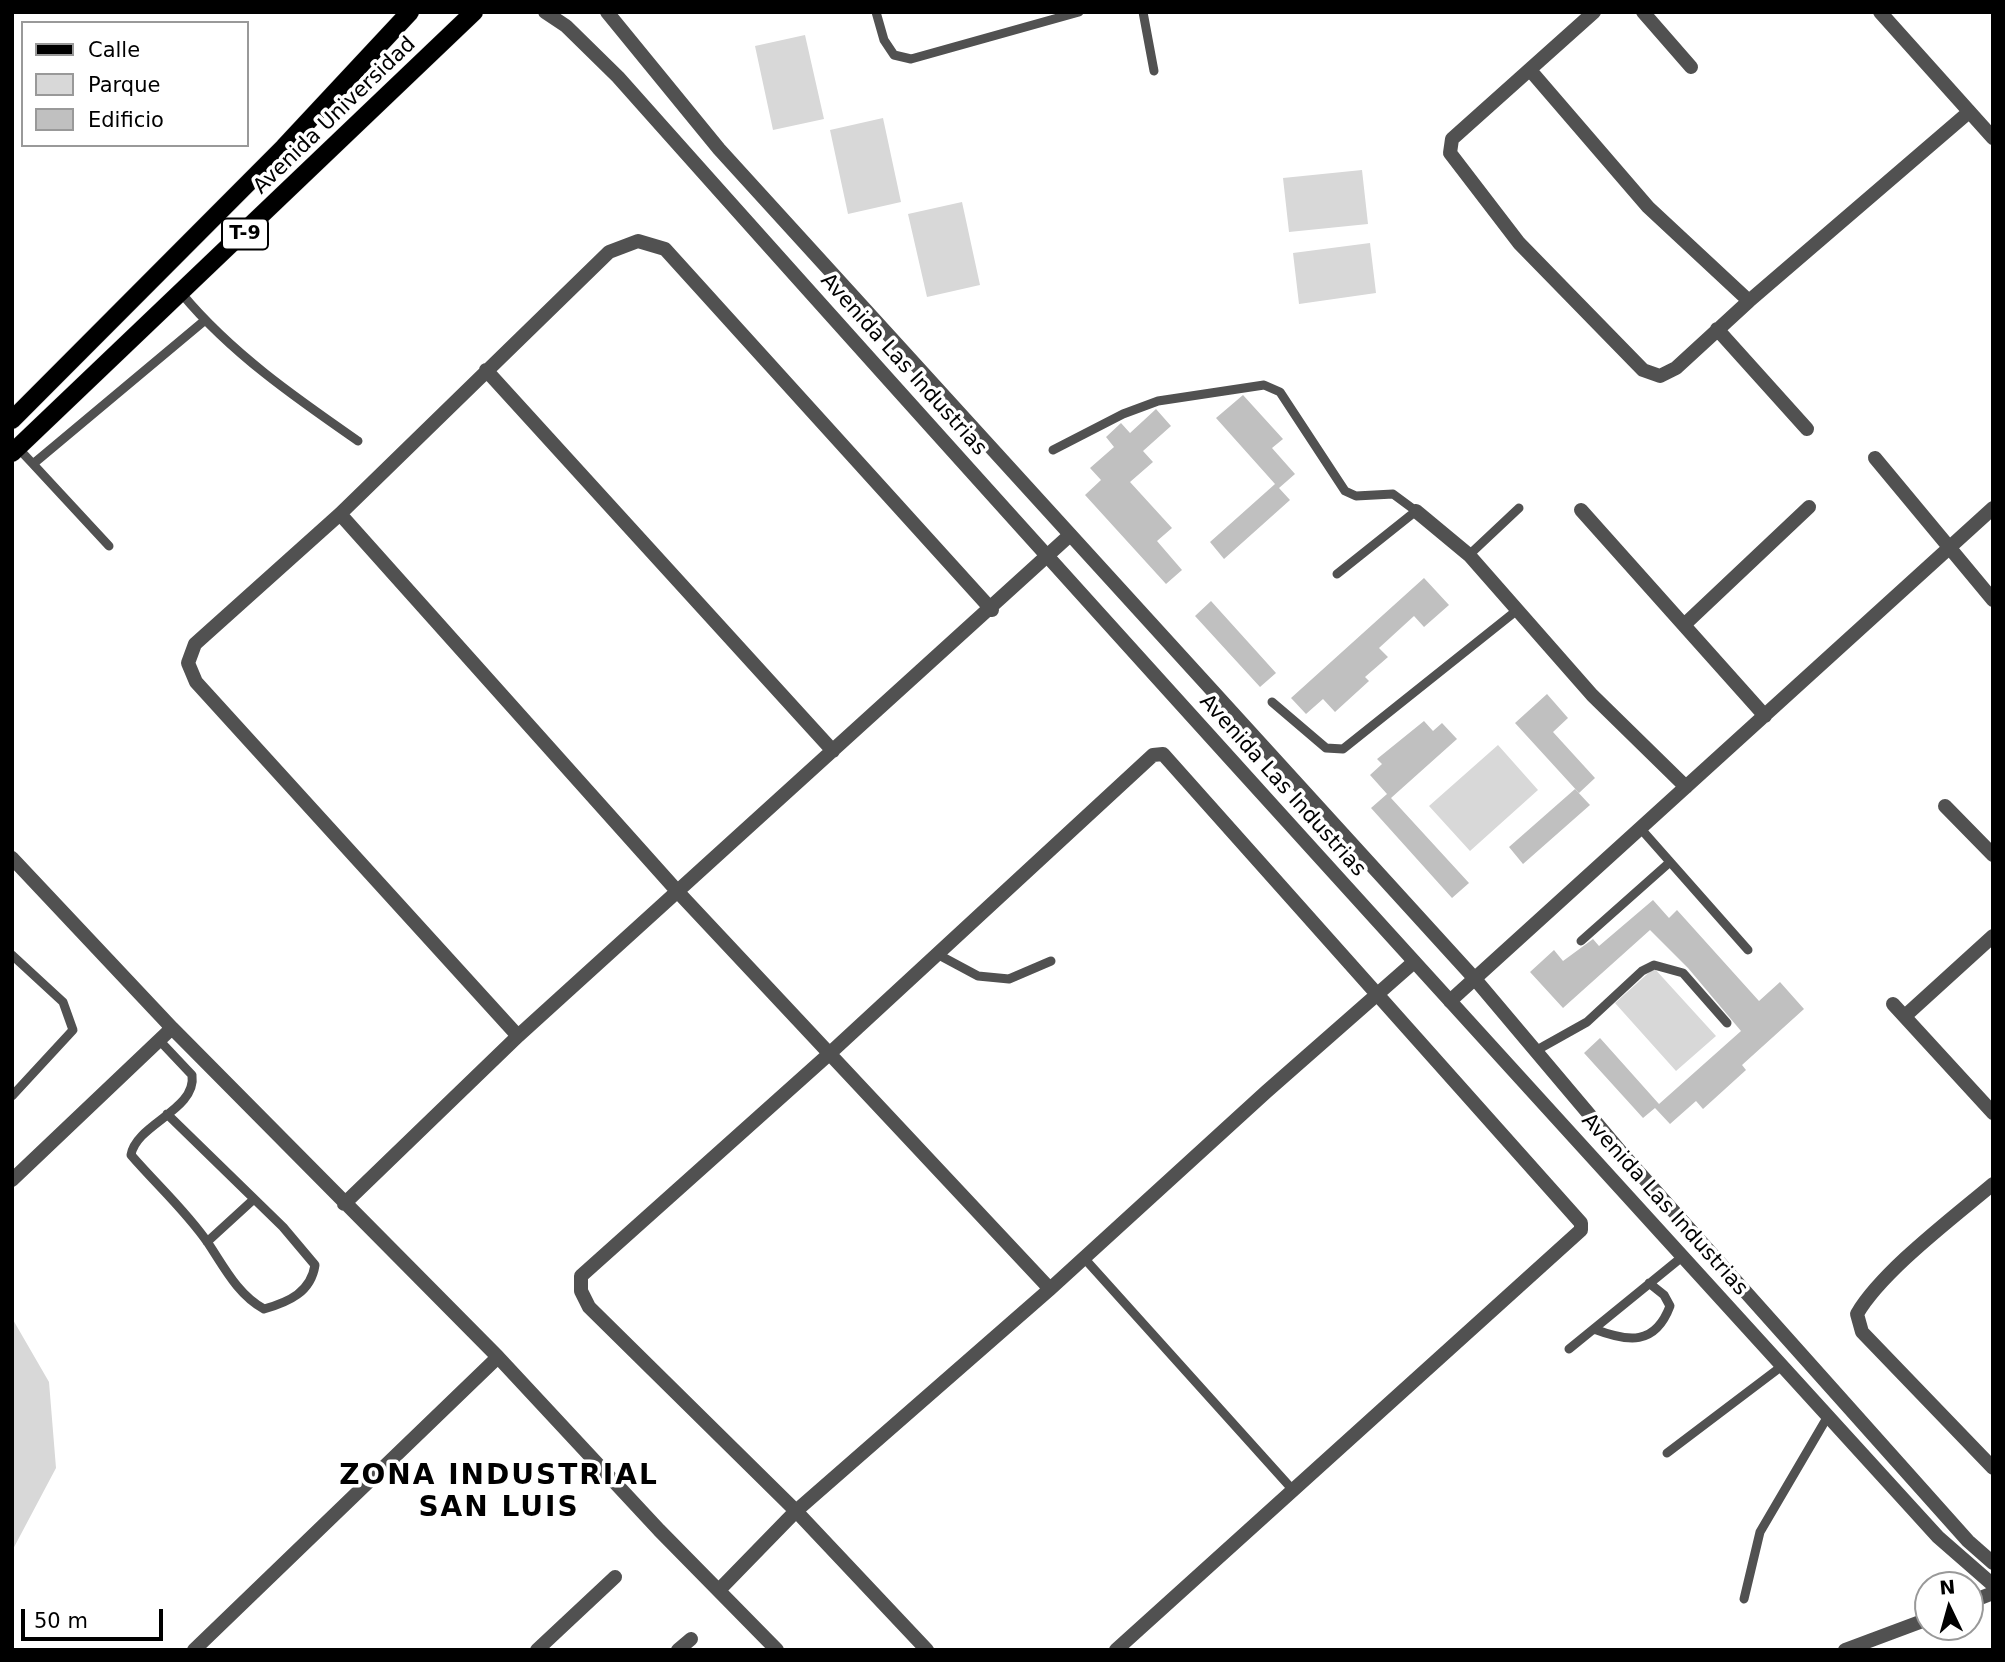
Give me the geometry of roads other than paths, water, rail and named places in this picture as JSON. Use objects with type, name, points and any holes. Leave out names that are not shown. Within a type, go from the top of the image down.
[{"type":"main road","name":"Avenida Universidad","points":[[12,420],[284,147],[410,12]]},
{"type":"main road","name":"Avenida Universidad","points":[[15,450],[182,294],[474,12]]},
{"type":"street","name":"Avenida Las Industrias","points":[[545,12],[566,26],[618,77],[1046,557],[1782,1366],[1938,1537],[1993,1585]]},
{"type":"street","name":"Avenida Las Industrias","points":[[607,12],[719,149],[1475,979],[1626,1158],[1968,1541],[1993,1563]]},
{"type":"street","points":[[1643,12],[1691,67]]},
{"type":"street","points":[[1881,12],[1993,138]]},
{"type":"street","points":[[1586,15],[1530,70],[1452,139],[1450,153],[1519,243],[1643,370],[1660,376],[1676,368],[1749,301],[1969,112]]},
{"type":"street","points":[[1530,70],[1648,206],[1749,301]]},
{"type":"street","points":[[518,1036],[196,682],[188,663],[195,644],[340,514],[609,252],[638,241],[665,249],[992,610]]},
{"type":"street","points":[[1717,329],[1807,429]]},
{"type":"street","points":[[486,370],[833,751]]},
{"type":"street","points":[[1875,458],[1993,600]]},
{"type":"street","points":[[1684,625],[1809,507]]},
{"type":"street","points":[[1450,1001],[1993,508]]},
{"type":"street","points":[[1581,510],[1765,716]]},
{"type":"street","points":[[1416,511],[1468,555],[1592,695],[1686,787]]},
{"type":"street","points":[[340,514],[678,892],[1050,1289]]},
{"type":"street","points":[[344,1204],[518,1036],[992,610],[1070,535]]},
{"type":"street","points":[[927,1650],[796,1511],[589,1307],[581,1291],[581,1276],[828,1055],[1153,755],[1163,754],[1578,1217],[1581,1230],[1116,1650]]},
{"type":"street","points":[[1945,806],[1993,855]]},
{"type":"street","points":[[12,858],[172,1028],[498,1357],[659,1530],[720,1589],[777,1650]]},
{"type":"street","points":[[1905,1016],[1993,936]]},
{"type":"street","points":[[720,1589],[796,1511],[1050,1289],[1414,962]]},
{"type":"street","points":[[1893,1004],[1993,1113]]},
{"type":"street","points":[[12,1180],[172,1028]]},
{"type":"street","points":[[1993,1184],[1918,1248],[1870,1296],[1857,1314],[1857,1323],[1862,1332],[1993,1468]]},
{"type":"street","points":[[194,1650],[498,1357]]},
{"type":"street","points":[[537,1650],[615,1577]]},
{"type":"street","points":[[1845,1650],[1914,1624]]},
{"type":"street","points":[[678,1650],[691,1639]]},
{"type":"lane","points":[[876,12],[884,40],[894,55],[911,59],[1079,12]]},
{"type":"lane","points":[[1143,12],[1154,71]]},
{"type":"lane","points":[[182,294],[204,321],[286,391],[358,442]]},
{"type":"lane","points":[[33,464],[204,321]]},
{"type":"lane","points":[[1053,450],[1123,414],[1158,401],[1264,384],[1280,392],[1345,491],[1356,496],[1392,494],[1416,511],[1337,574]]},
{"type":"lane","points":[[15,450],[33,464],[109,546]]},
{"type":"lane","points":[[1468,555],[1519,509]]},
{"type":"lane","points":[[1272,702],[1326,748],[1343,749],[1516,611]]},
{"type":"lane","points":[[1641,829],[1748,950]]},
{"type":"lane","points":[[1581,941],[1670,862]]},
{"type":"lane","points":[[937,954],[978,976],[1009,979],[1051,961]]},
{"type":"lane","points":[[12,955],[64,1002],[73,1030],[12,1096]]},
{"type":"lane","points":[[1537,1050],[1587,1022],[1643,971],[1654,965],[1682,973],[1727,1023]]},
{"type":"lane","points":[[159,1040],[192,1074],[193,1081],[182,1101],[167,1114],[136,1143],[131,1155],[207,1242],[220,1266],[254,1304],[264,1309],[281,1304],[306,1289],[313,1279],[315,1265],[254,1199],[167,1114]]},
{"type":"lane","points":[[207,1242],[254,1199]]},
{"type":"lane","points":[[1569,1349],[1682,1256]]},
{"type":"lane","points":[[1084,1258],[1292,1489]]},
{"type":"lane","points":[[1594,1329],[1622,1340],[1648,1336],[1664,1322],[1670,1306],[1664,1295],[1649,1283]]},
{"type":"lane","points":[[1667,1453],[1782,1366]]},
{"type":"lane","points":[[1744,1599],[1760,1532],[1828,1416]]},
{"type":"district","name":"ZONA INDUSTRIAL SAN LUIS","points":[[499,1493]]}]
